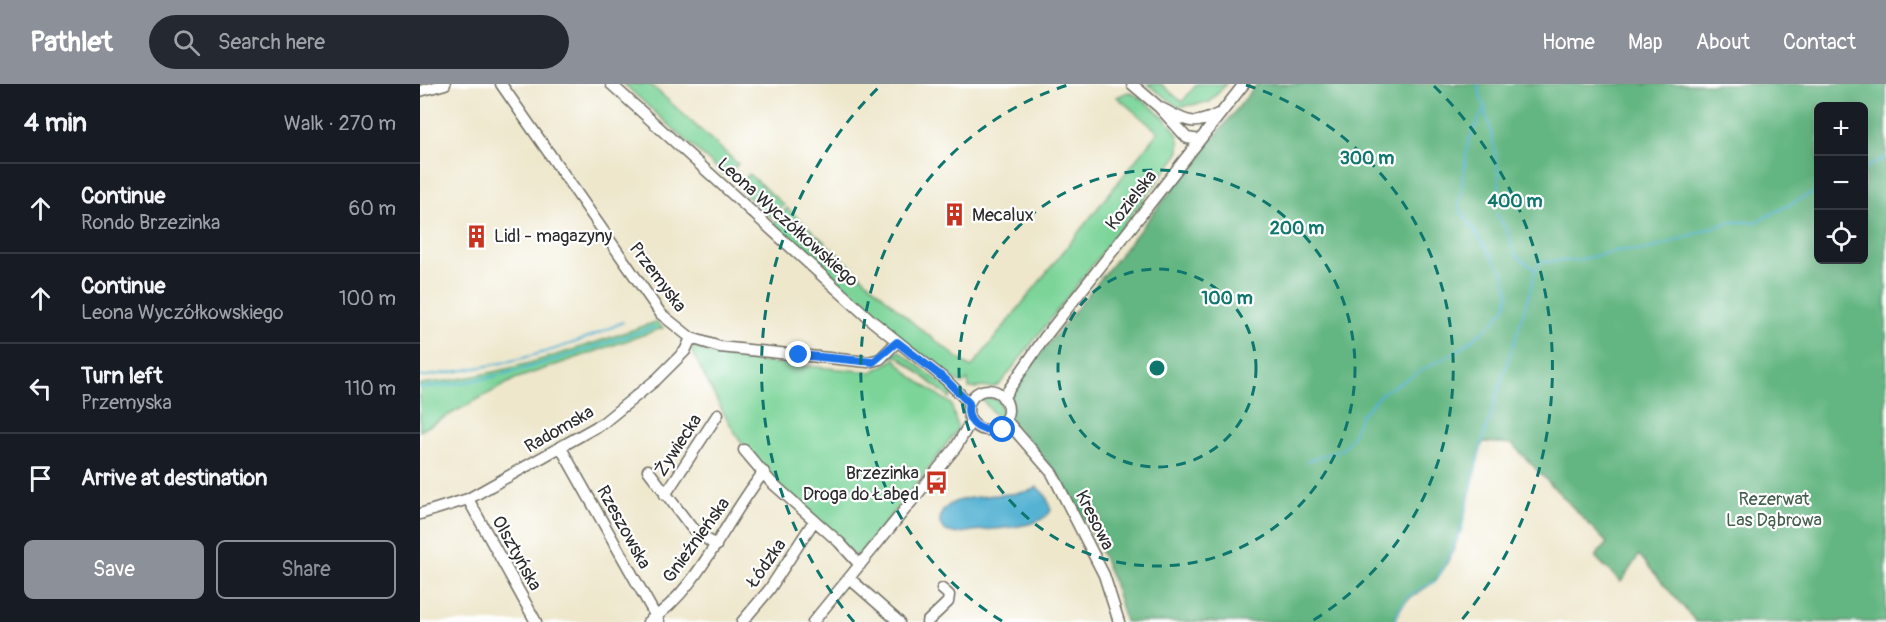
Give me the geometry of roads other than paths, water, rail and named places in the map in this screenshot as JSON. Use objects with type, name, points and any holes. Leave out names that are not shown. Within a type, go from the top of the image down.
[{"type":"street","points":[[420,91],[445,84]]},
{"type":"street","name":"Przemyska","points":[[501,84],[649,298],[670,323],[691,338],[729,348],[868,362],[882,358],[897,342]]},
{"type":"street","name":"Leona Wyczółkowskiego","points":[[611,84],[897,342],[972,399]]},
{"type":"street","points":[[1132,84],[1159,107],[1181,133],[1190,139],[1200,140]]},
{"type":"street","name":"Kozielska","points":[[999,395],[1244,84]]},
{"type":"street","points":[[1159,107],[1186,122],[1200,140]]},
{"type":"street","points":[[1186,122],[1202,122],[1221,113]]},
{"type":"street","points":[[1178,167],[1183,147],[1181,133]]},
{"type":"street","name":"Radomska","points":[[420,514],[468,499],[561,448],[633,401],[685,351],[691,338]]},
{"type":"street","points":[[987,390],[999,395],[1007,407],[1002,423],[989,430],[975,424],[968,412],[972,399],[987,390]]},
{"type":"street","name":"Żywiecka","points":[[665,495],[718,414]]},
{"type":"street","name":"Kresowa","points":[[1002,423],[1025,442],[1048,467],[1061,489],[1104,575],[1119,622]]},
{"type":"street","points":[[813,622],[975,424]]},
{"type":"street","name":"Rzeszowska","points":[[561,448],[654,620]]},
{"type":"street","points":[[744,450],[771,482],[860,565]]},
{"type":"street","name":"Żywiecka","points":[[648,470],[691,527],[716,546]]},
{"type":"street","name":"Gnieźnieńska","points":[[654,620],[716,546],[764,472]]},
{"type":"street","name":"Olsztyńska","points":[[468,499],[536,622]]},
{"type":"street","name":"Łódzka","points":[[742,622],[769,590],[814,521]]},
{"type":"street","points":[[849,578],[899,622]]},
{"type":"street","points":[[927,622],[949,600],[949,595],[942,589]]},
{"type":"water","points":[[1037,487],[1046,496],[1051,510],[1045,517],[1035,522],[1008,528],[957,534],[946,531],[940,524],[943,512],[951,504],[964,499],[1013,494]]},
{"type":"waterway","points":[[1477,84],[1496,158],[1500,188],[1500,203],[1497,205]]},
{"type":"waterway","points":[[1308,461],[1343,449],[1353,435],[1361,415],[1382,393],[1460,349],[1493,323],[1506,306],[1509,292],[1504,274],[1459,208],[1468,141],[1485,108]]},
{"type":"waterway","points":[[1868,167],[1886,157]]},
{"type":"waterway","points":[[1536,269],[1540,262],[1579,260],[1620,250],[1641,251],[1729,222],[1756,222],[1814,192]]},
{"type":"waterway","points":[[1395,622],[1399,610],[1409,596],[1437,580],[1461,531],[1482,442],[1530,292],[1535,270],[1515,254],[1507,230],[1497,214]]},
{"type":"waterway","points":[[420,377],[524,358],[574,343],[623,322]]},
{"type":"waterway","points":[[420,388],[450,385],[509,373],[654,327]]},
{"type":"place","name":"Mecalux","points":[[954,215]]},
{"type":"place","name":"Lidl - magazyny","points":[[476,236]]},
{"type":"place","name":"Brzezinka Droga do Łabęd","points":[[937,483]]},
{"type":"park label","name":"Rezerwat Las Dąbrowa","points":[[1774,509]]}]
